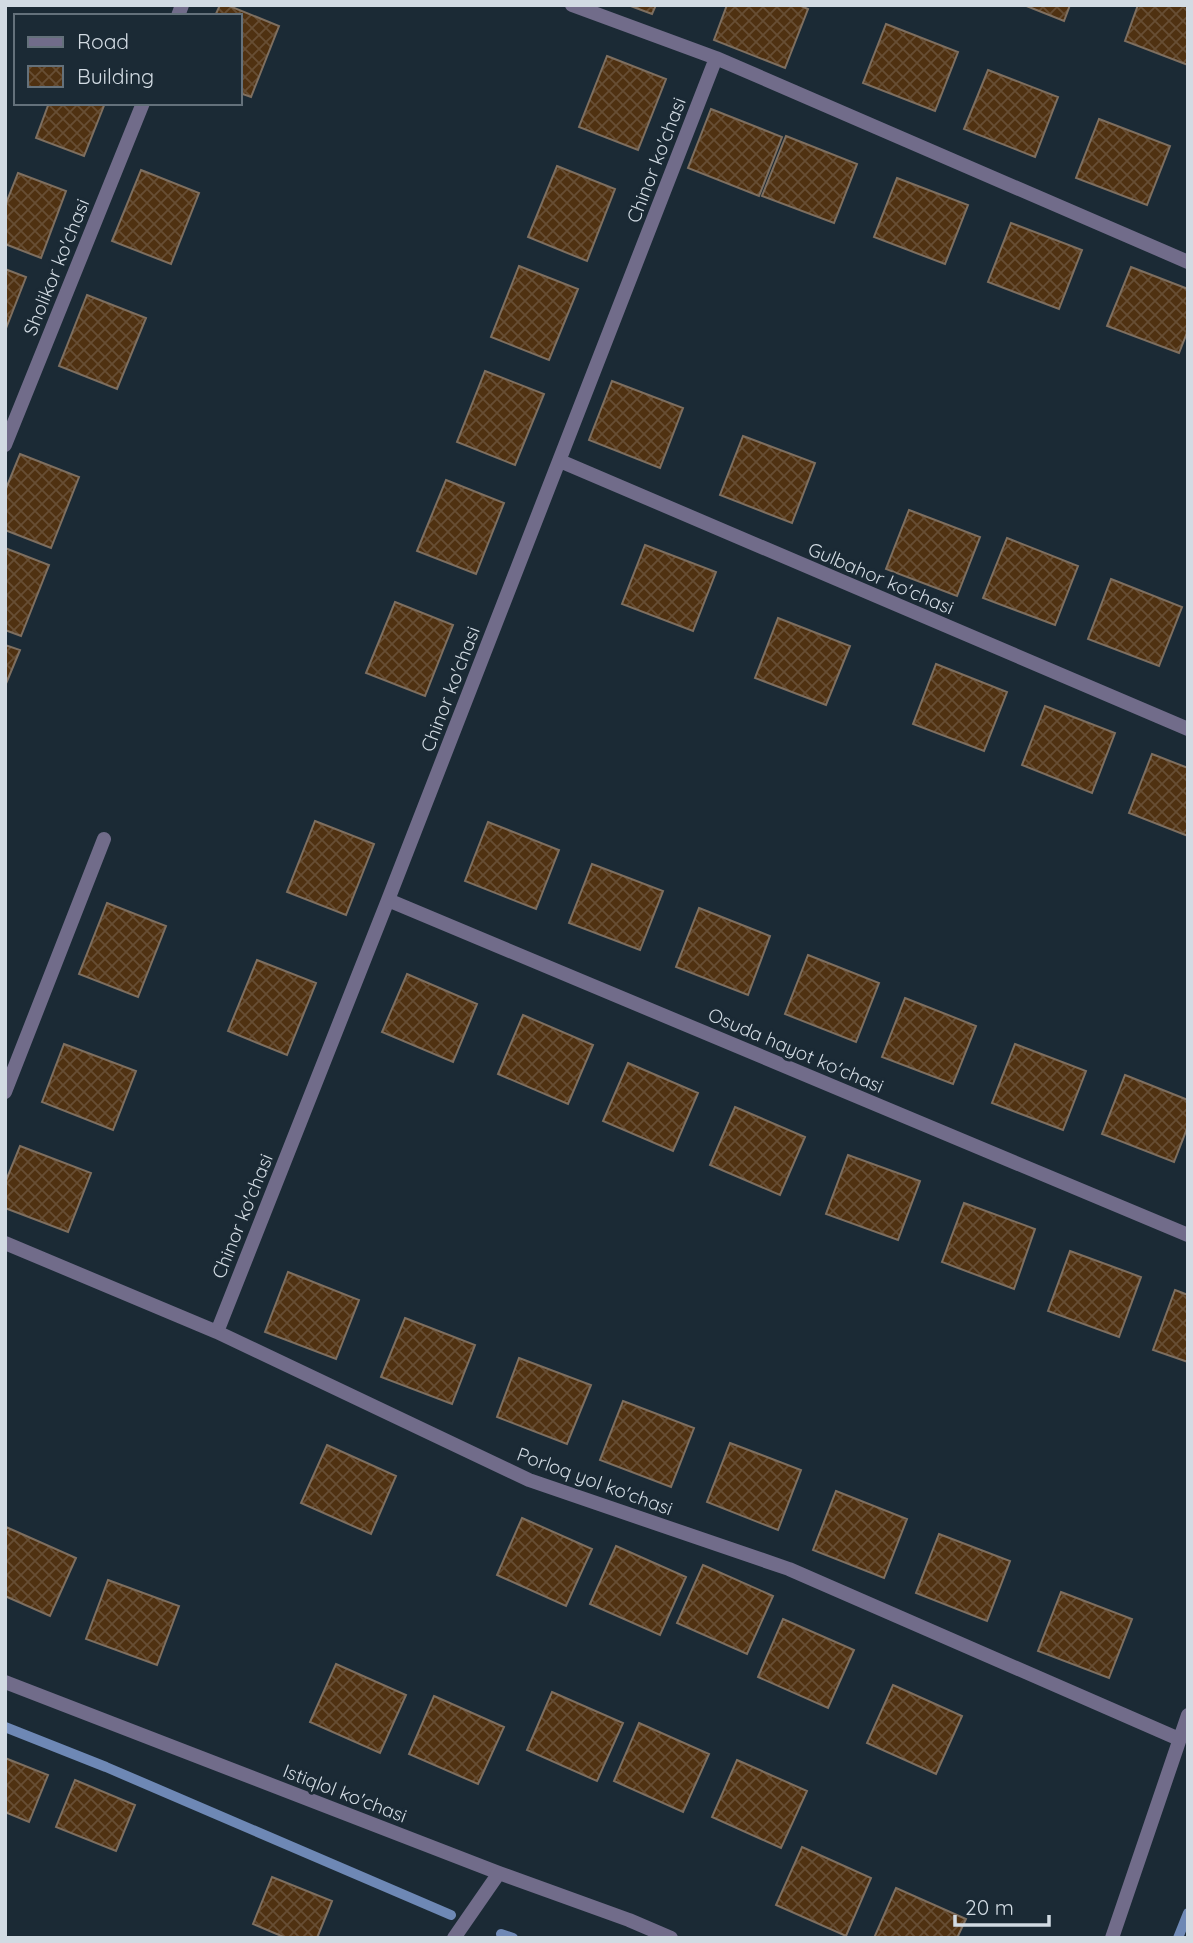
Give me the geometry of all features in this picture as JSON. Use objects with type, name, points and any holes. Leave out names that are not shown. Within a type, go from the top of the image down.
[{"type":"street","points":[[572,5],[716,58],[1188,262]]},
{"type":"street","name":"Chinor ko'chasi","points":[[217,1332],[716,58]]},
{"type":"street","name":"Sholikor ko'chasi","points":[[5,445],[142,105]]},
{"type":"street","name":"Gulbahor ko'chasi","points":[[560,461],[1188,729]]},
{"type":"street","points":[[5,1092],[104,839]]},
{"type":"street","name":"Osuda hayot ko'chasi","points":[[388,900],[1188,1235]]},
{"type":"street","name":"Porloq yol ko'chasi","points":[[5,1243],[217,1332],[529,1480],[789,1569],[1179,1739]]},
{"type":"street","name":"Istiqlol ko'chasi","points":[[5,1682],[671,1938]]},
{"type":"street","points":[[1112,1938],[1188,1715]]},
{"type":"street","points":[[454,1938],[499,1873]]},
{"type":"building","points":[[220,5],[227,5],[279,26],[251,97],[242,94],[242,14],[216,14]]},
{"type":"building","points":[[628,5],[656,5],[652,14]]},
{"type":"building","points":[[727,5],[799,5],[808,9],[785,68],[714,40]]},
{"type":"building","points":[[1024,5],[1070,5],[1064,21]]},
{"type":"building","points":[[1138,5],[1188,5],[1188,65],[1125,41]]},
{"type":"building","points":[[886,24],[958,52],[935,111],[863,83]]},
{"type":"building","points":[[607,56],[666,79],[638,150],[579,127]]},
{"type":"building","points":[[988,70],[1058,97],[1035,157],[964,129]]},
{"type":"building","points":[[48,105],[104,105],[84,156],[36,138]]},
{"type":"building","points":[[711,109],[782,137],[759,196],[688,168]]},
{"type":"building","points":[[1099,119],[1170,146],[1147,205],[1076,178]]},
{"type":"building","points":[[786,136],[857,164],[834,223],[762,196]]},
{"type":"building","points":[[557,166],[615,189],[587,261],[528,237]]},
{"type":"building","points":[[141,170],[199,193],[171,264],[112,241]]},
{"type":"building","points":[[18,173],[66,191],[41,258],[5,244],[5,206]]},
{"type":"building","points":[[897,178],[968,205],[945,264],[874,237]]},
{"type":"building","points":[[1011,223],[1082,250],[1059,309],[988,282]]},
{"type":"building","points":[[519,266],[578,289],[549,360],[491,337]]},
{"type":"building","points":[[1131,267],[1188,289],[1188,330],[1179,353],[1107,326]]},
{"type":"building","points":[[5,269],[26,277],[5,331]]},
{"type":"building","points":[[87,295],[146,318],[117,389],[59,366]]},
{"type":"building","points":[[485,371],[544,394],[515,465],[457,442]]},
{"type":"building","points":[[612,381],[683,408],[660,468],[589,440]]},
{"type":"building","points":[[743,436],[815,463],[792,523],[720,495]]},
{"type":"building","points":[[20,454],[79,477],[51,548],[5,530],[5,491]]},
{"type":"building","points":[[446,480],[504,503],[476,574],[417,551]]},
{"type":"building","points":[[909,510],[980,537],[957,596],[886,569]]},
{"type":"building","points":[[1007,538],[1078,566],[1055,625],[983,598]]},
{"type":"building","points":[[645,545],[716,572],[693,631],[622,604]]},
{"type":"building","points":[[5,548],[49,565],[21,636],[5,630]]},
{"type":"building","points":[[1111,579],[1182,607],[1159,666],[1088,639]]},
{"type":"building","points":[[395,602],[453,625],[425,696],[366,673]]},
{"type":"building","points":[[778,618],[850,646],[826,705],[755,678]]},
{"type":"building","points":[[5,645],[20,650],[5,686]]},
{"type":"building","points":[[936,664],[1007,692],[984,751],[913,724]]},
{"type":"building","points":[[1045,706],[1115,733],[1092,793],[1022,765]]},
{"type":"building","points":[[1152,754],[1188,768],[1188,836],[1129,813]]},
{"type":"building","points":[[315,821],[374,844],[346,915],[287,892]]},
{"type":"building","points":[[488,822],[559,850],[536,909],[465,881]]},
{"type":"building","points":[[592,864],[663,891],[640,950],[569,923]]},
{"type":"building","points":[[107,903],[166,926],[138,997],[79,974]]},
{"type":"building","points":[[699,908],[770,936],[748,995],[676,967]]},
{"type":"building","points":[[808,955],[879,983],[856,1042],[785,1014]]},
{"type":"building","points":[[257,960],[316,983],[287,1055],[228,1031]]},
{"type":"building","points":[[407,974],[477,1004],[453,1062],[382,1032]]},
{"type":"building","points":[[905,998],[976,1026],[953,1084],[882,1057]]},
{"type":"building","points":[[523,1015],[593,1045],[568,1104],[498,1074]]},
{"type":"building","points":[[64,1044],[136,1071],[113,1130],[42,1102]]},
{"type":"building","points":[[1015,1044],[1086,1071],[1063,1130],[992,1103]]},
{"type":"building","points":[[628,1063],[698,1093],[673,1151],[603,1121]]},
{"type":"building","points":[[1125,1075],[1188,1100],[1188,1126],[1174,1162],[1102,1134]]},
{"type":"building","points":[[735,1107],[805,1137],[780,1195],[710,1165]]},
{"type":"building","points":[[20,1146],[91,1173],[68,1232],[5,1208],[5,1183]]},
{"type":"building","points":[[848,1155],[920,1181],[898,1240],[826,1214]]},
{"type":"building","points":[[964,1203],[1035,1229],[1014,1289],[942,1262]]},
{"type":"building","points":[[1070,1251],[1141,1277],[1119,1337],[1048,1311]]},
{"type":"building","points":[[288,1272],[359,1300],[336,1359],[265,1332]]},
{"type":"building","points":[[1175,1290],[1188,1295],[1188,1362],[1153,1350]]},
{"type":"building","points":[[405,1318],[475,1345],[452,1404],[381,1377]]},
{"type":"building","points":[[519,1358],[591,1385],[567,1444],[497,1417]]},
{"type":"building","points":[[623,1401],[694,1428],[671,1487],[600,1460]]},
{"type":"building","points":[[730,1443],[801,1470],[778,1530],[707,1502]]},
{"type":"building","points":[[327,1445],[396,1476],[371,1534],[301,1503]]},
{"type":"building","points":[[836,1491],[907,1519],[884,1578],[813,1550]]},
{"type":"building","points":[[522,1518],[592,1549],[566,1606],[497,1575]]},
{"type":"building","points":[[6,1527],[76,1558],[50,1616],[5,1596]]},
{"type":"building","points":[[939,1534],[1010,1561],[987,1621],[916,1593]]},
{"type":"building","points":[[616,1546],[686,1577],[660,1635],[590,1604]]},
{"type":"building","points":[[703,1565],[773,1596],[747,1654],[677,1623]]},
{"type":"building","points":[[108,1580],[179,1606],[157,1665],[86,1639]]},
{"type":"building","points":[[1061,1592],[1132,1619],[1109,1678],[1038,1651]]},
{"type":"building","points":[[783,1619],[854,1650],[828,1708],[758,1677]]},
{"type":"building","points":[[336,1664],[406,1695],[380,1753],[310,1722]]},
{"type":"building","points":[[893,1685],[962,1716],[936,1774],[867,1743]]},
{"type":"building","points":[[552,1692],[623,1723],[597,1781],[527,1750]]},
{"type":"building","points":[[434,1696],[504,1727],[478,1784],[409,1754]]},
{"type":"building","points":[[639,1723],[709,1754],[683,1812],[614,1781]]},
{"type":"building","points":[[5,1758],[48,1775],[29,1822],[5,1812]]},
{"type":"building","points":[[737,1760],[807,1791],[781,1848],[712,1817]]},
{"type":"building","points":[[75,1780],[135,1805],[116,1851],[56,1827]]},
{"type":"building","points":[[802,1847],[871,1878],[846,1936],[776,1905]]},
{"type":"building","points":[[272,1877],[332,1901],[317,1938],[286,1938],[253,1924]]},
{"type":"building","points":[[896,1888],[966,1919],[957,1938],[874,1938]]},
{"type":"waterway","points":[[5,1727],[106,1767],[451,1915]]},
{"type":"waterway","points":[[1178,1938],[1188,1913]]},
{"type":"waterway","points":[[501,1934],[513,1938]]}]
